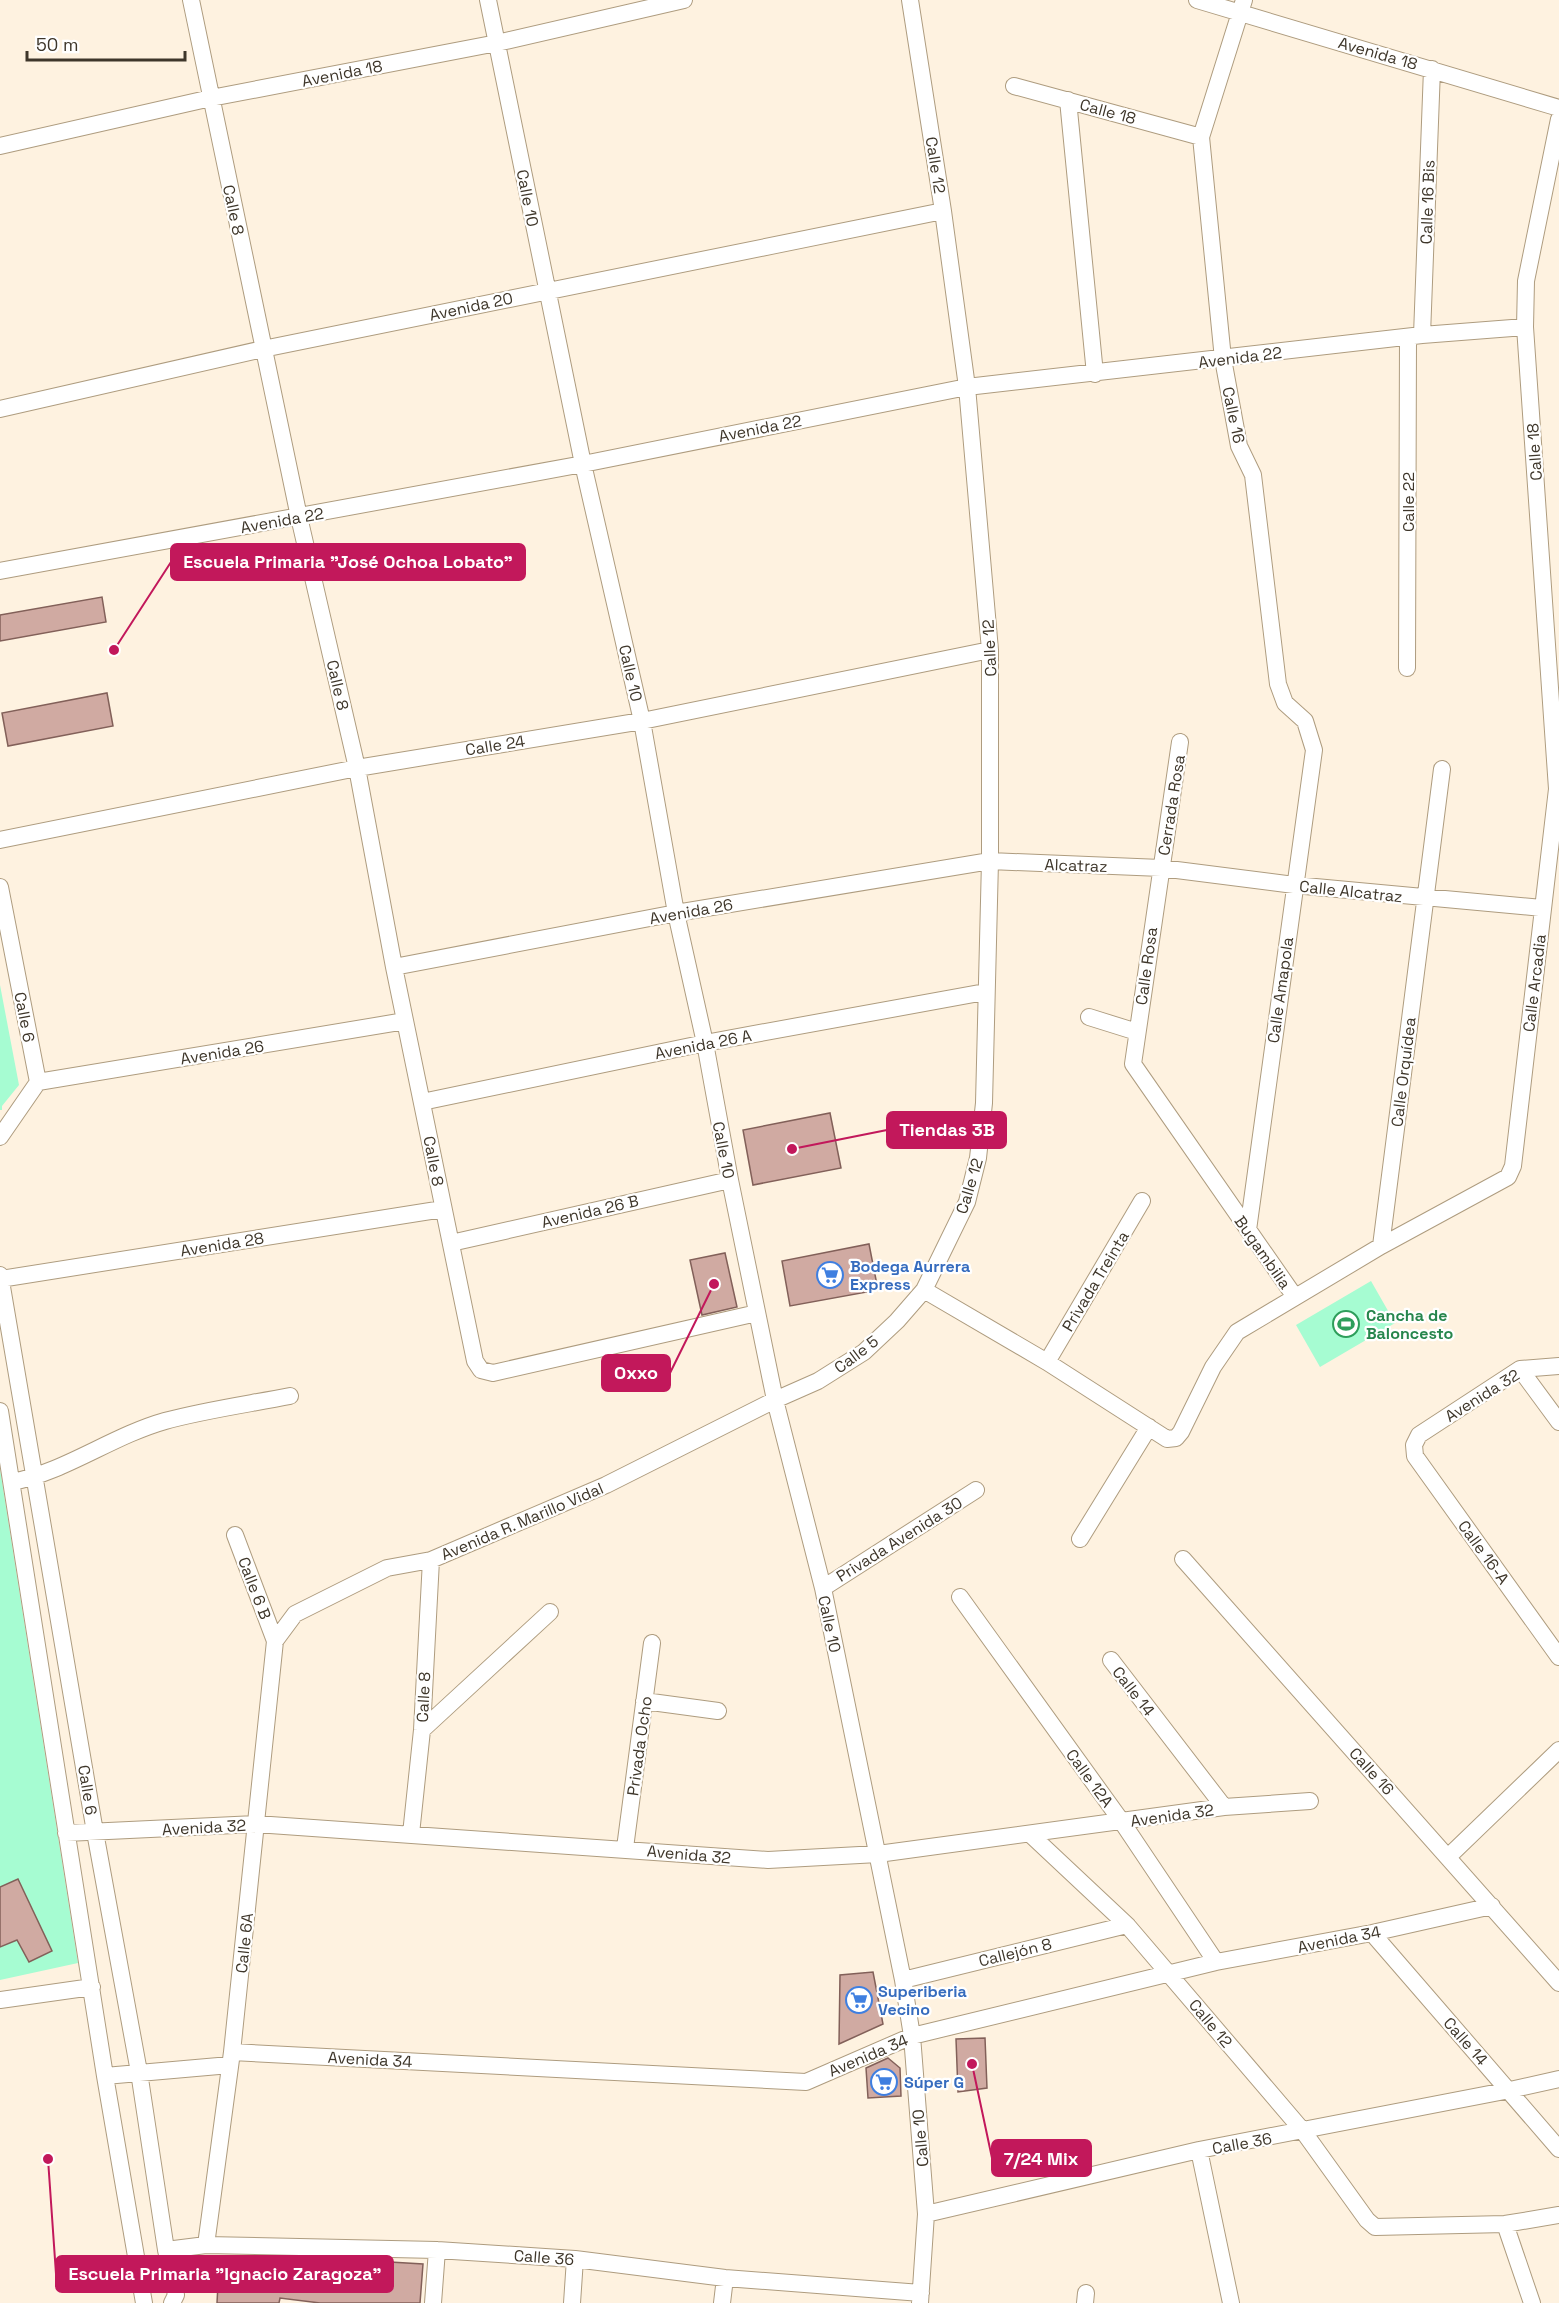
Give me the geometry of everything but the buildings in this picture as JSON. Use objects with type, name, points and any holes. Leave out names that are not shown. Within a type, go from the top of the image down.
[{"type":"street","name":"Calle 8","points":[[191,0],[299,517],[357,768],[394,967],[475,1361],[481,1370],[493,1373],[757,1313]]},
{"type":"street","name":"Calle 10","points":[[488,0],[546,291],[642,721],[676,913],[705,1043],[730,1180],[775,1400],[823,1588],[903,1980],[912,2036],[926,2214],[920,2298]]},
{"type":"street","name":"Avenida 18","points":[[0,146],[211,98],[497,43],[684,0]]},
{"type":"street","name":"Calle 12","points":[[910,0],[943,211],[967,387],[990,650],[990,861],[984,1103],[978,1158],[967,1202],[924,1290]]},
{"type":"street","name":"Avenida 18","points":[[1197,0],[1242,7],[1559,108]]},
{"type":"street","name":"Calle 16","points":[[1242,7],[1201,137],[1222,359],[1239,446],[1253,475],[1278,684],[1285,704],[1305,721],[1314,750]]},
{"type":"street","name":"Calle 16 Bis","points":[[1415,336],[1432,69]]},
{"type":"street","name":"Calle 18","points":[[1014,86],[1201,137]]},
{"type":"street","points":[[1068,100],[1095,374]]},
{"type":"street","name":"Calle 18","points":[[1558,789],[1525,327],[1526,281],[1559,118]]},
{"type":"street","name":"Avenida 20","points":[[0,409],[264,349],[943,211]]},
{"type":"street","name":"Avenida 22","points":[[0,571],[583,464],[967,387],[1415,336],[1525,327]]},
{"type":"street","name":"Calle 22","points":[[1407,668],[1415,336]]},
{"type":"street","name":"Calle 24","points":[[0,840],[357,768],[642,721],[990,650]]},
{"type":"street","name":"Cerrada Rosa","points":[[1161,868],[1180,742]]},
{"type":"street","name":"Calle Amapola","points":[[1248,1230],[1314,750]]},
{"type":"street","name":"Calle Orquídea","points":[[1381,1246],[1442,769]]},
{"type":"street","name":"Calle Arcadia","points":[[1508,1176],[1513,1166],[1558,789]]},
{"type":"street","name":"Alcatraz","points":[[990,861],[1161,868]]},
{"type":"street","name":"Avenida 26","points":[[394,967],[676,913],[990,861]]},
{"type":"street","name":"Calle Alcatraz","points":[[1161,868],[1294,885],[1542,908]]},
{"type":"street","name":"Calle Rosa","points":[[1133,1064],[1161,868]]},
{"type":"street","name":"Calle 6","points":[[0,887],[38,1082]]},
{"type":"street","name":"Avenida 26 A","points":[[422,1102],[705,1043],[985,992]]},
{"type":"street","points":[[1089,1017],[1137,1032]]},
{"type":"street","name":"Avenida 26","points":[[38,1082],[405,1022]]},
{"type":"street","name":"Bugambilia","points":[[1133,1064],[1295,1297],[1381,1246],[1508,1176]]},
{"type":"street","points":[[0,1137],[38,1082]]},
{"type":"street","name":"Avenida 26 B","points":[[451,1243],[730,1180]]},
{"type":"street","name":"Privada Treinta","points":[[1047,1362],[1142,1201]]},
{"type":"street","name":"Avenida 28","points":[[0,1278],[443,1209]]},
{"type":"street","name":"Calle 6","points":[[0,1278],[36,1477],[95,1832],[139,2072],[166,2250],[176,2295],[172,2303]]},
{"type":"street","points":[[924,1290],[1047,1362],[1167,1438],[1176,1438],[1181,1432],[1213,1367],[1237,1332],[1295,1297]]},
{"type":"street","name":"Calle 5","points":[[775,1400],[818,1381],[864,1352],[897,1321],[924,1290]]},
{"type":"street","name":"Avenida 32","points":[[1414,1445],[1419,1436],[1520,1369],[1559,1366]]},
{"type":"street","points":[[1520,1369],[1559,1422]]},
{"type":"street","points":[[12,1482],[36,1477],[104,1445],[164,1421],[290,1395]]},
{"type":"street","name":"Avenida R. Marillo Vidal","points":[[275,1641],[295,1614],[387,1568],[431,1560],[606,1485],[775,1400]]},
{"type":"street","name":"Calle 6","points":[[0,1411],[105,2076],[144,2303]]},
{"type":"street","points":[[1080,1539],[1149,1428]]},
{"type":"street","name":"Calle 16-A","points":[[1414,1445],[1415,1456],[1559,1657]]},
{"type":"street","name":"Privada Avenida 30","points":[[823,1588],[976,1490]]},
{"type":"street","name":"Calle 6 B","points":[[235,1535],[275,1641]]},
{"type":"street","name":"Calle 16","points":[[1183,1559],[1559,1983]]},
{"type":"street","name":"Calle 8","points":[[411,1834],[422,1730],[431,1560]]},
{"type":"street","name":"Calle 12A","points":[[960,1597],[1122,1822],[1216,1962]]},
{"type":"street","points":[[422,1730],[550,1612]]},
{"type":"street","name":"Calle 6A","points":[[206,2245],[231,2058],[275,1641]]},
{"type":"street","name":"Privada Ocho","points":[[625,1848],[652,1643]]},
{"type":"street","name":"Calle 14","points":[[1111,1660],[1224,1807]]},
{"type":"street","points":[[644,1701],[718,1711]]},
{"type":"street","points":[[1448,1857],[1559,1750]]},
{"type":"street","name":"Avenida 32","points":[[66,1833],[256,1824],[625,1848],[768,1860],[878,1854],[1224,1807],[1310,1801]]},
{"type":"street","name":"Calle 12","points":[[1030,1834],[1127,1925],[1303,2132],[1367,2220],[1375,2227],[1505,2224]]},
{"type":"street","name":"Avenida 34","points":[[105,2076],[231,2058],[806,2082],[912,2036],[1216,1962],[1372,1933],[1492,1906]]},
{"type":"street","name":"Callejón 8","points":[[903,1980],[1127,1925]]},
{"type":"street","name":"Calle 14","points":[[1372,1933],[1559,2149]]},
{"type":"street","points":[[0,2000],[92,1987]]},
{"type":"street","name":"Calle 36","points":[[926,2214],[1199,2150],[1303,2132],[1510,2091],[1559,2079]]},
{"type":"street","points":[[1199,2150],[1231,2303]]},
{"type":"street","points":[[1532,2303],[1505,2224],[1559,2215]]},
{"type":"street","name":"Calle 36","points":[[166,2250],[206,2245],[437,2250],[575,2259],[725,2278],[920,2298]]},
{"type":"street","points":[[433,2303],[437,2250]]},
{"type":"street","points":[[572,2303],[575,2259]]},
{"type":"street","points":[[722,2303],[725,2278]]},
{"type":"green space","points":[[0,985],[19,1085],[2,1106],[2,1110],[0,1110]]},
{"type":"green space","name":"Cancha de Baloncesto","points":[[1371,1281],[1395,1323],[1320,1367],[1296,1325]]},
{"type":"green space","points":[[0,1469],[78,1963],[0,1980]]},
{"type":"place","name":"Escuela Primaria \"José Ochoa Lobato\"","points":[[114,650]]},
{"type":"place","name":"Tiendas 3B","points":[[792,1149]]},
{"type":"place","name":"Bodega Aurrera Express","points":[[830,1275]]},
{"type":"place","name":"Oxxo","points":[[714,1284]]},
{"type":"place","name":"Cancha de Baloncesto","points":[[1346,1324]]},
{"type":"place","name":"Superiberia Vecino","points":[[859,2000]]},
{"type":"place","name":"7/24 Mix","points":[[972,2064]]},
{"type":"place","name":"Súper G","points":[[884,2082]]},
{"type":"place","name":"Escuela Primaria \"Ignacio Zaragoza\"","points":[[48,2159]]}]
